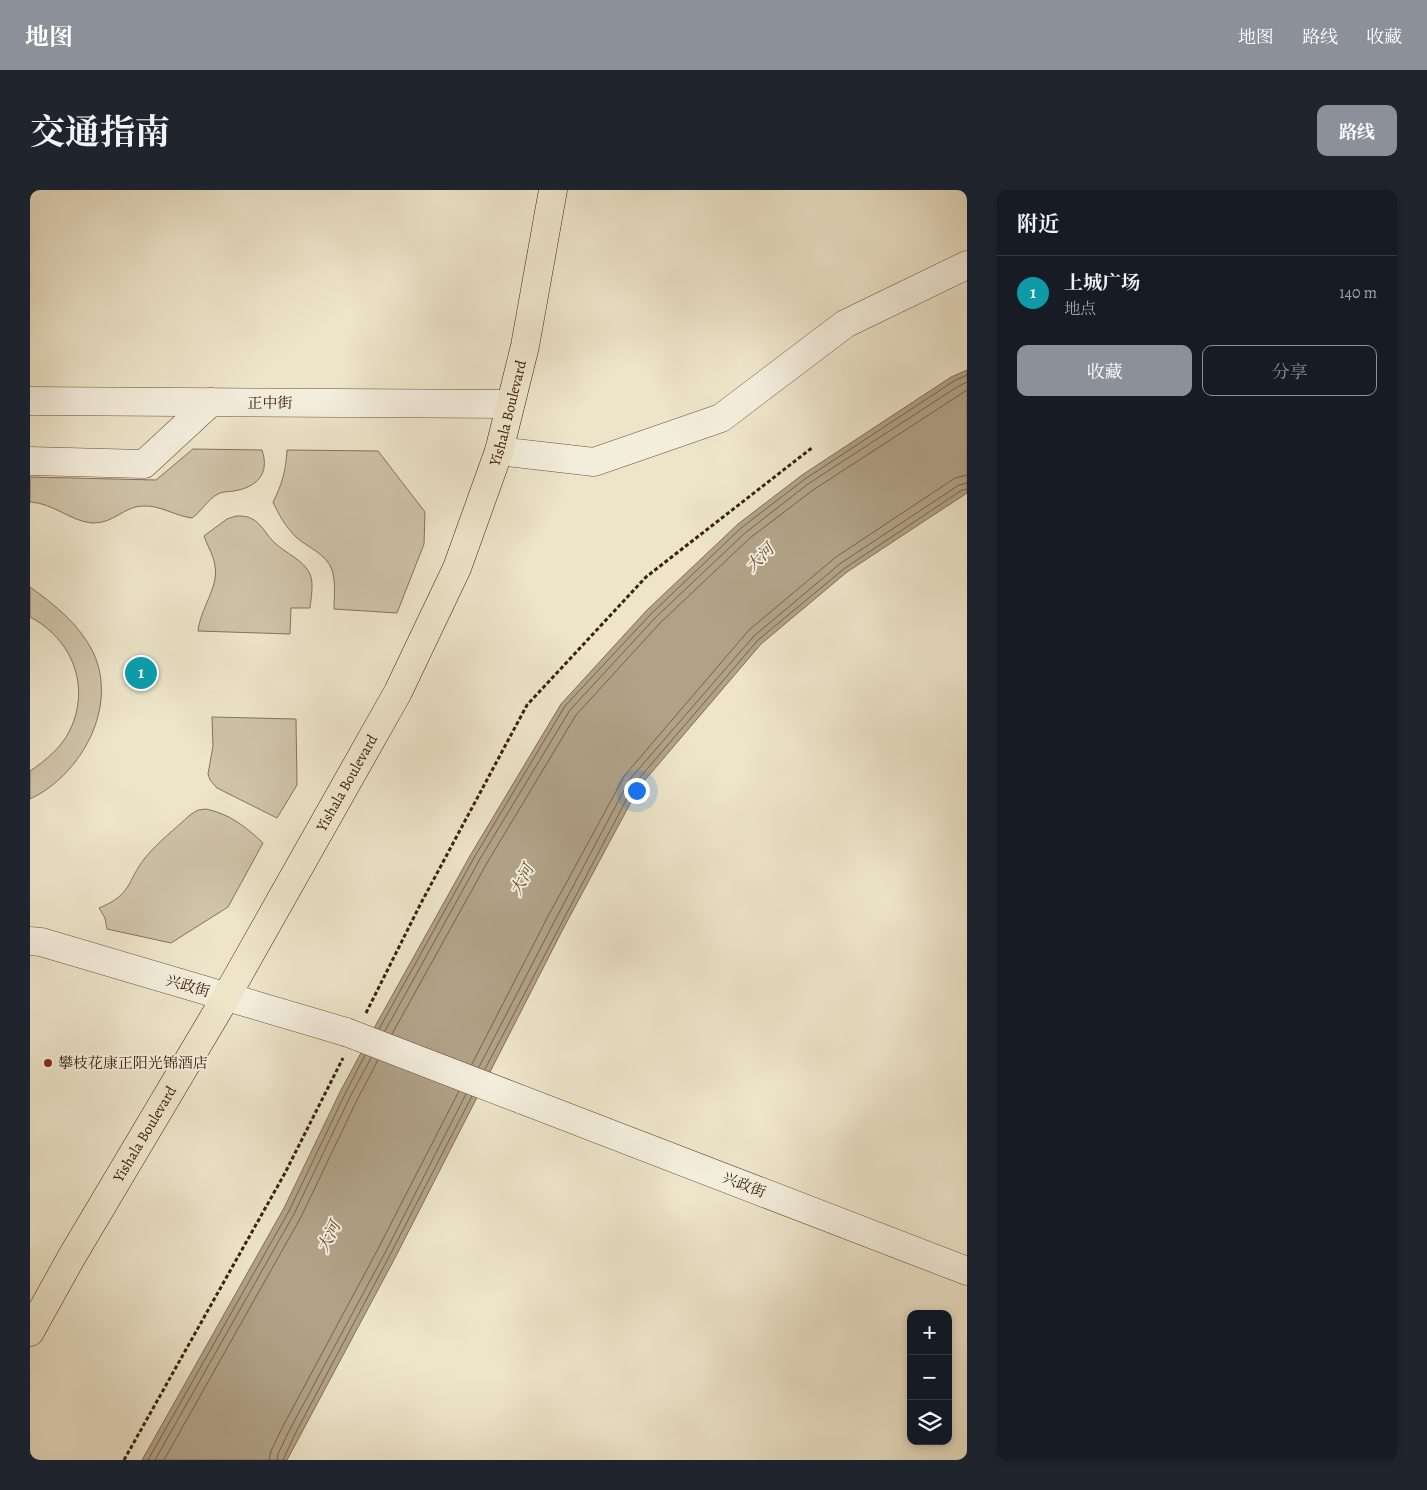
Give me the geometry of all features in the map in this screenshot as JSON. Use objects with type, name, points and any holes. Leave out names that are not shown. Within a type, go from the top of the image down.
[{"type":"highway","name":"Yishala Boulevard","points":[[30,1332],[71,1258],[226,996],[398,692],[456,568],[499,451],[525,346],[553,190]]},
{"type":"street","points":[[499,451],[594,462],[721,418],[845,324],[967,264]]},
{"type":"street","name":"正中街","points":[[30,401],[510,404]]},
{"type":"street","points":[[30,461],[144,464],[212,402]]},
{"type":"street","name":"兴政街","points":[[34,937],[226,996],[350,1037],[520,1099],[967,1271]]},
{"type":"path","points":[[124,1460],[285,1173],[350,1037],[527,705],[646,577],[813,446]]},
{"type":"shaded area","points":[[193,449],[262,450],[264,458],[263,472],[255,483],[249,486],[234,491],[222,492],[214,496],[192,518],[155,507],[143,506],[130,509],[107,521],[92,523],[76,519],[46,505],[30,502],[30,477],[156,480]]},
{"type":"shaded area","points":[[287,450],[378,451],[425,512],[424,544],[397,613],[334,609],[334,580],[330,564],[322,555],[292,533],[273,502],[283,477]]},
{"type":"shaded area","points":[[236,516],[248,517],[257,522],[279,547],[294,557],[310,574],[312,586],[310,608],[291,608],[290,634],[198,631],[216,574],[213,558],[204,536],[227,519]]},
{"type":"shaded area","points":[[30,587],[66,616],[87,642],[93,652],[100,673],[101,695],[98,716],[90,737],[79,756],[65,774],[48,788],[30,799],[30,771],[53,753],[67,736],[76,713],[79,697],[74,665],[67,651],[45,626],[30,617]]},
{"type":"shaded area","points":[[212,717],[296,719],[297,785],[277,818],[217,788],[210,780],[208,774],[213,746]]},
{"type":"shaded area","points":[[206,809],[223,814],[237,822],[263,843],[228,907],[171,943],[107,929],[105,918],[99,908],[118,898],[128,887],[145,858],[161,841],[190,815],[198,810]]},
{"type":"water","name":"大河","points":[[967,370],[967,493],[847,572],[761,644],[639,787],[563,929],[396,1256],[287,1460],[142,1460],[284,1208],[340,1092],[378,1021],[471,854],[561,704],[647,610],[738,524],[802,475],[951,377]]},
{"type":"place","name":"上城广场","points":[[141,673]]},
{"type":"place","name":"攀枝花康正阳光锦酒店","points":[[48,1063]]}]
